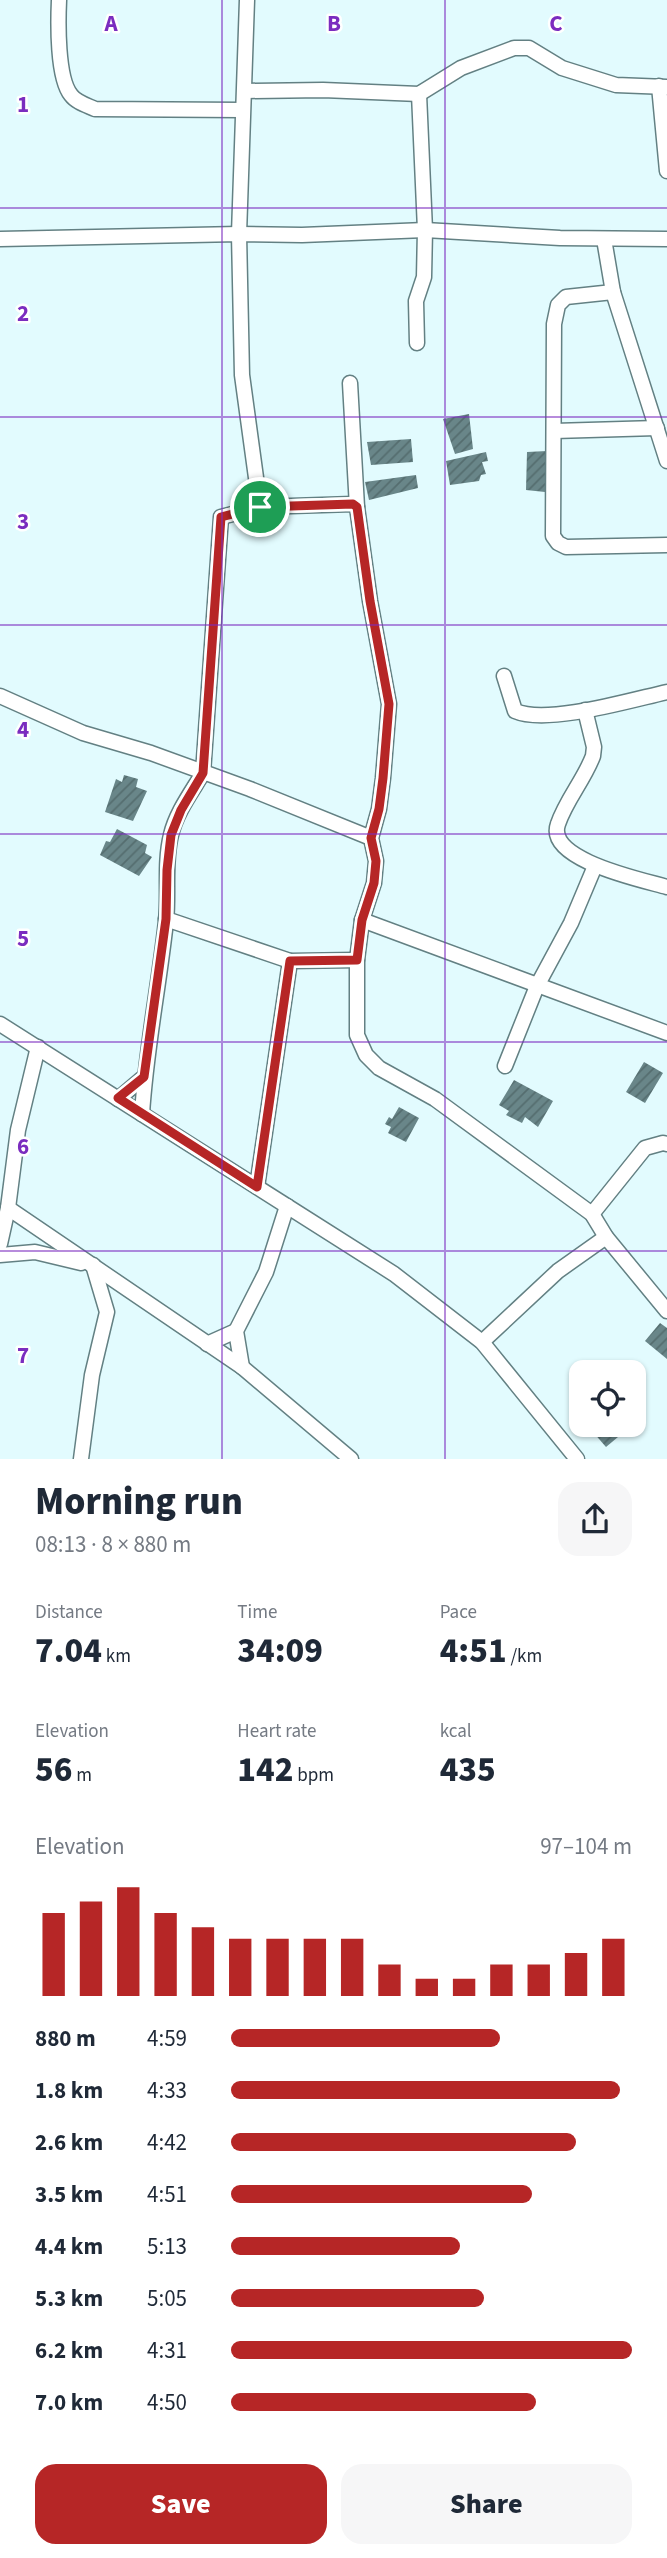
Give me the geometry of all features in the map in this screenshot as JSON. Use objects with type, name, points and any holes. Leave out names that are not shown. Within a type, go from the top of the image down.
[{"type":"street","points":[[59,0],[58,22],[65,85],[72,96],[83,104],[95,109],[243,110]]},
{"type":"street","points":[[247,0],[239,234],[242,375],[260,507]]},
{"type":"street","points":[[245,90],[419,94],[461,68],[514,48],[529,48],[562,68],[616,85],[663,86],[667,172]]},
{"type":"street","points":[[417,343],[416,302],[424,277],[425,230],[419,94]]},
{"type":"street","points":[[0,239],[302,235],[425,230],[604,239],[667,239]]},
{"type":"street","points":[[604,239],[613,292],[667,461]]},
{"type":"street","points":[[613,292],[566,297],[558,305],[554,324],[553,536],[558,544],[566,547],[667,545]]},
{"type":"street","points":[[350,383],[357,507],[370,601],[389,704],[379,809],[371,838],[376,861],[374,883],[362,920],[357,960],[357,1035],[366,1055],[379,1068],[435,1099],[593,1213],[606,1237],[667,1311]]},
{"type":"street","points":[[554,431],[657,428]]},
{"type":"street","points":[[142,1114],[144,1077],[166,919],[171,835],[181,810],[203,773],[221,517],[260,507],[353,504],[357,507]]},
{"type":"street","points":[[503,676],[515,711],[525,715],[585,709],[667,692]]},
{"type":"street","points":[[0,696],[83,733],[250,789],[371,838]]},
{"type":"street","points":[[585,709],[594,747],[593,757],[557,824],[556,832],[564,846],[595,866],[667,887]]},
{"type":"street","points":[[505,1066],[537,986],[571,923],[595,866]]},
{"type":"street","points":[[166,919],[290,961],[357,960]]},
{"type":"street","points":[[362,920],[667,1033]]},
{"type":"street","points":[[257,1187],[290,961]]},
{"type":"street","points":[[0,1024],[394,1274],[482,1342],[577,1459]]},
{"type":"street","points":[[0,1244],[8,1208],[18,1130],[38,1047]]},
{"type":"street","points":[[118,1098],[144,1077]]},
{"type":"street","points":[[593,1213],[645,1148],[667,1144]]},
{"type":"street","points":[[242,1367],[236,1331],[265,1272],[287,1206]]},
{"type":"street","points":[[8,1208],[242,1367],[351,1459]]},
{"type":"street","points":[[482,1342],[558,1270],[606,1237]]},
{"type":"street","points":[[0,1255],[35,1252],[93,1265]]},
{"type":"street","points":[[84,1458],[92,1375],[107,1312],[93,1265]]},
{"type":"street","points":[[207,1344],[236,1331]]},
{"type":"building","points":[[469,414],[473,449],[455,454],[443,419]]},
{"type":"building","points":[[411,439],[413,462],[371,465],[367,442]]},
{"type":"building","points":[[547,451],[551,482],[545,482],[545,492],[526,490],[527,452]]},
{"type":"building","points":[[486,452],[488,461],[482,462],[486,474],[481,475],[479,481],[450,485],[446,461]]},
{"type":"building","points":[[416,475],[418,488],[369,500],[365,482]]},
{"type":"building","points":[[124,775],[138,779],[136,787],[147,791],[133,821],[105,812],[116,779],[122,782]]},
{"type":"building","points":[[117,829],[147,845],[145,853],[152,857],[139,876],[100,855],[106,841],[110,842]]},
{"type":"building","points":[[644,1062],[663,1073],[645,1103],[626,1092]]},
{"type":"building","points":[[514,1080],[553,1101],[538,1127],[525,1117],[522,1123],[506,1115],[509,1111],[499,1105]]},
{"type":"building","points":[[399,1107],[419,1118],[406,1142],[388,1133],[391,1127],[385,1124],[389,1117],[392,1119]]},
{"type":"building","points":[[660,1323],[667,1328],[667,1359],[645,1341]]},
{"type":"building","points":[[597,1437],[618,1437],[606,1447]]},
{"type":"route","points":[[353,504],[357,507],[370,601],[389,704],[379,809],[371,838],[376,861],[374,883],[362,920],[357,960],[290,961],[257,1187],[118,1098],[144,1077],[166,919],[171,835],[181,810],[203,773],[221,517],[260,507],[353,504]]}]
